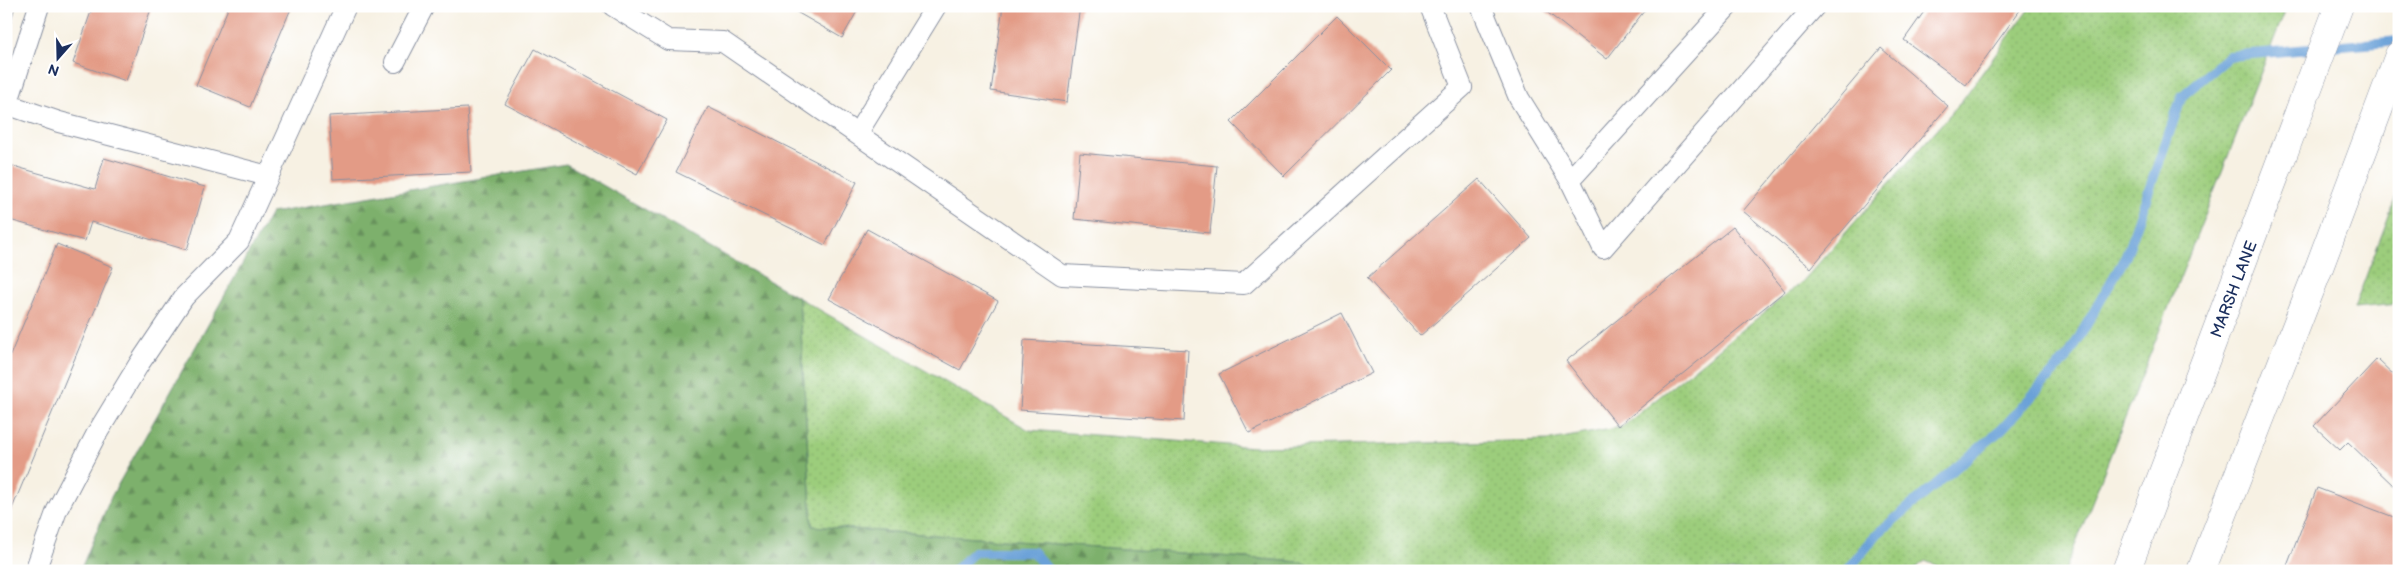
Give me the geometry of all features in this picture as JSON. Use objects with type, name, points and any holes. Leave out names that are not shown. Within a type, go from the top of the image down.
[{"type":"main road","name":"MARSH LANE","points":[[2126,571],[2339,6]]},
{"type":"main road","points":[[2201,571],[2399,55]]},
{"type":"lane","points":[[40,6],[7,104],[59,122],[268,176]]},
{"type":"lane","points":[[35,571],[57,510],[96,435],[138,364],[184,297],[239,241],[346,6]]},
{"type":"lane","points":[[395,62],[424,6]]},
{"type":"lane","points":[[613,6],[668,40],[723,42],[1062,275],[1244,284],[1462,87],[1430,6]]},
{"type":"lane","points":[[857,134],[936,6]]},
{"type":"lane","points":[[1481,6],[1519,98],[1570,180],[1603,248],[1815,6]]},
{"type":"lane","points":[[1570,180],[1728,6]]},
{"type":"green space","points":[[2031,6],[2287,6],[2065,571],[1951,571],[1925,561],[1912,571],[1324,571],[1300,562],[812,526],[799,298],[1029,430],[1255,447],[1551,440],[1622,427],[1803,281],[1960,103]]},
{"type":"green space","points":[[566,164],[799,298],[812,526],[1300,562],[1324,571],[80,571],[111,497],[271,213]]},
{"type":"green space","points":[[2399,189],[2399,304],[2354,308]]},
{"type":"building","points":[[6,6],[15,6],[7,37],[6,37]]},
{"type":"building","points":[[93,6],[152,6],[126,81],[73,63]]},
{"type":"building","points":[[229,6],[292,6],[250,107],[196,85]]},
{"type":"building","points":[[786,6],[860,6],[842,38]]},
{"type":"building","points":[[1003,6],[1080,6],[1067,102],[991,91]]},
{"type":"building","points":[[1539,6],[1648,6],[1607,59]]},
{"type":"building","points":[[1928,6],[2023,6],[1966,85],[1904,40]]},
{"type":"building","points":[[1337,16],[1391,70],[1284,176],[1231,122]]},
{"type":"building","points":[[1881,48],[1948,106],[1811,268],[1743,211]]},
{"type":"building","points":[[535,49],[667,120],[637,174],[505,104]]},
{"type":"building","points":[[708,107],[857,182],[825,245],[676,172]]},
{"type":"building","points":[[467,108],[471,172],[333,179],[329,116]]},
{"type":"building","points":[[1080,153],[1217,166],[1210,233],[1074,219]]},
{"type":"building","points":[[104,158],[205,187],[187,250],[91,222],[85,241],[6,219],[6,164],[95,189]]},
{"type":"building","points":[[1479,179],[1531,238],[1420,336],[1367,278]]},
{"type":"building","points":[[1733,227],[1785,291],[1618,426],[1566,361]]},
{"type":"building","points":[[867,229],[998,301],[960,370],[829,299]]},
{"type":"building","points":[[57,244],[113,267],[6,523],[6,365]]},
{"type":"building","points":[[1342,313],[1372,373],[1249,433],[1219,374]]},
{"type":"building","points":[[1024,340],[1188,350],[1184,421],[1020,410]]},
{"type":"building","points":[[2377,359],[2399,380],[2399,485],[2396,488],[2348,442],[2340,450],[2314,426]]},
{"type":"building","points":[[2317,488],[2399,519],[2399,571],[2285,571]]},
{"type":"waterway","points":[[1847,571],[1877,534],[2002,429],[2069,355],[2126,256],[2182,96],[2229,56],[2399,41]]},
{"type":"waterway","points":[[954,571],[974,552],[1033,552],[1049,571]]}]
